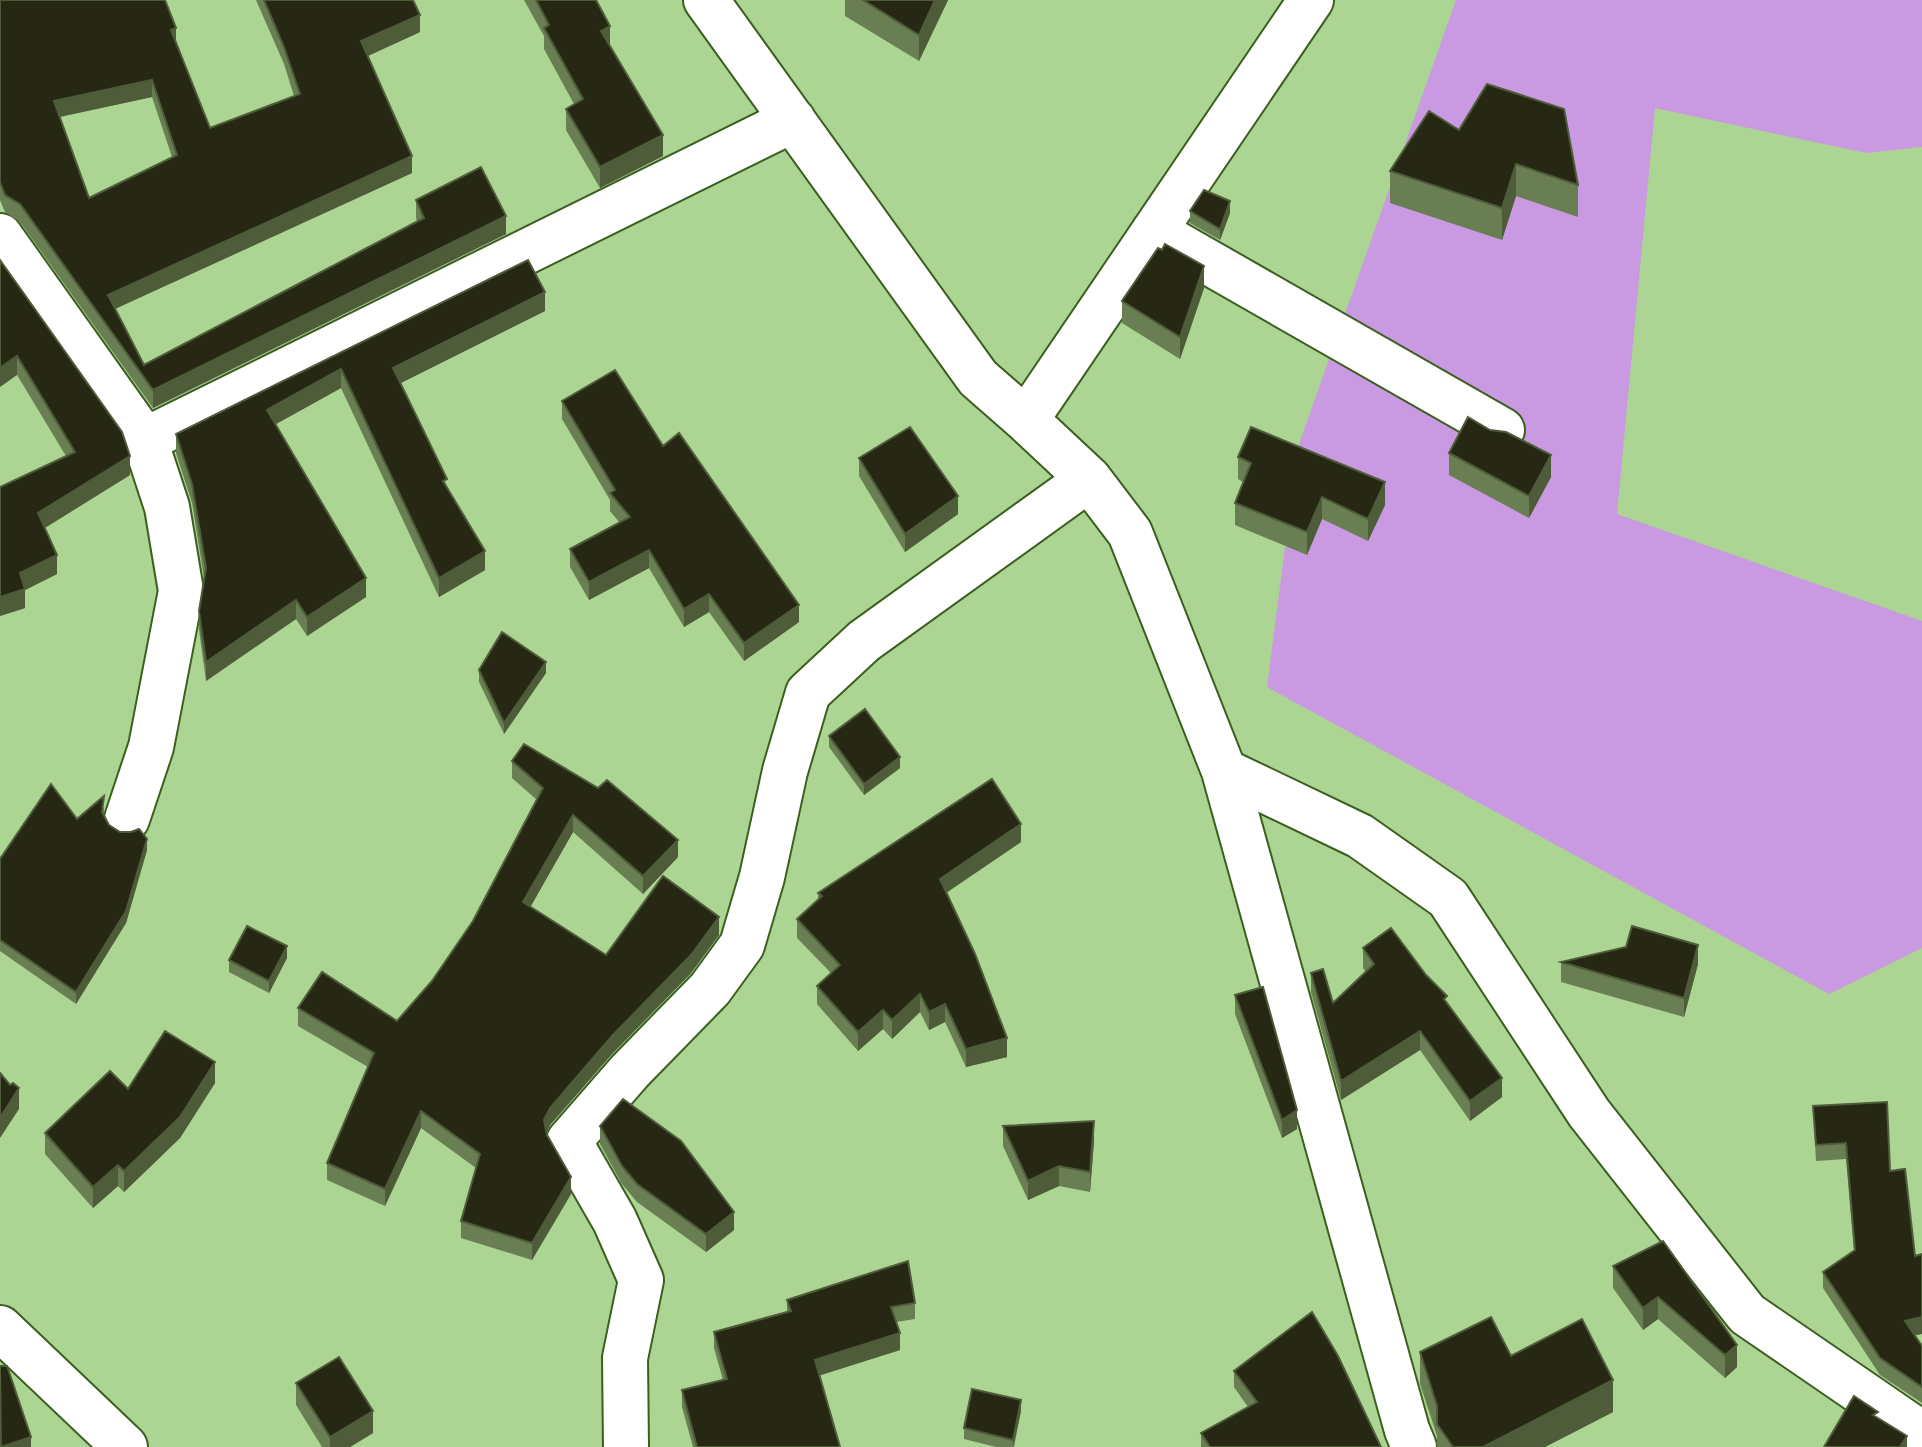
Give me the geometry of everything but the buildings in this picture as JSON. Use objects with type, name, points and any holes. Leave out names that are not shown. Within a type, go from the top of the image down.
[{"type":"street","points":[[706,0],[978,378],[1089,479],[1130,533],[1224,771],[1414,1447]]},
{"type":"street","points":[[1026,420],[1311,0]]},
{"type":"street","points":[[145,440],[793,120]]},
{"type":"street","points":[[1154,231],[1502,430]]},
{"type":"street","points":[[0,236],[145,440],[167,507],[181,591],[151,747],[127,819]]},
{"type":"street","points":[[626,1447],[625,1358],[641,1280],[615,1221],[569,1141],[630,1071],[710,989],[742,945],[762,877],[785,771],[808,693],[864,641],[1089,479]]},
{"type":"street","points":[[1224,771],[1360,836],[1448,898],[1589,1113],[1747,1314],[1922,1434]]},
{"type":"street","points":[[0,1328],[125,1447]]},
{"type":"shaded area","points":[[1456,0],[1922,0],[1922,147],[1866,153],[1655,108],[1617,514],[1922,621],[1922,948],[1829,994],[1267,687],[1298,447]]}]
